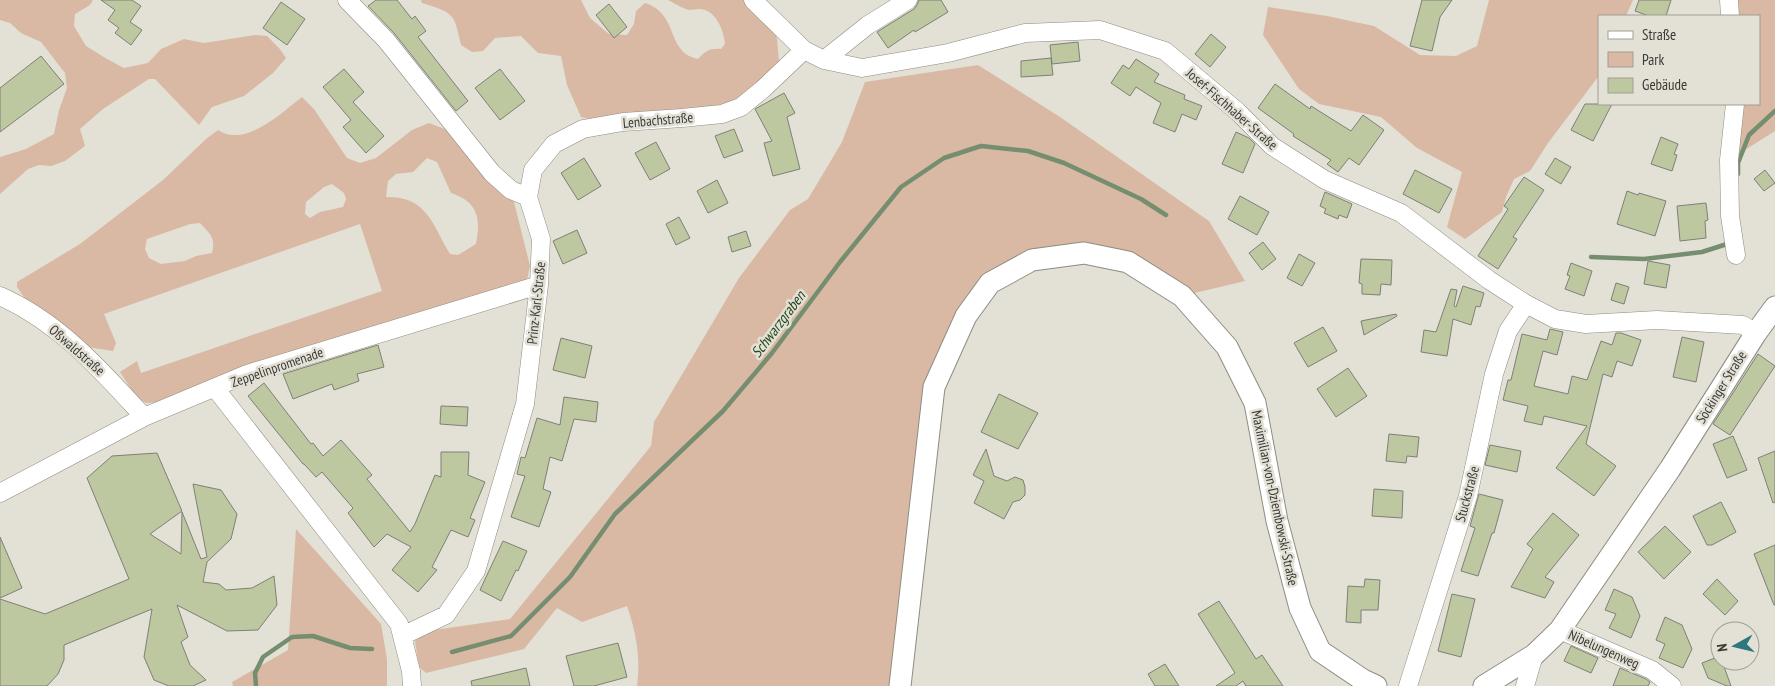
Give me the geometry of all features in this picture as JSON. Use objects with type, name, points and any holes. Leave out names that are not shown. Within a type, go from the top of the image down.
[{"type":"street","points":[[347,0],[386,40],[492,173],[511,190],[528,197]]},
{"type":"street","name":"Josef-Fischhaber-Straße","points":[[753,0],[804,50],[824,60],[862,68],[948,53],[1025,33],[1100,30],[1165,52],[1238,112],[1272,146],[1325,180],[1401,213],[1489,280],[1526,304],[1555,319],[1586,324],[1656,320],[1743,325],[1756,333]]},
{"type":"street","points":[[824,60],[868,24],[908,0]]},
{"type":"street","points":[[1729,0],[1730,15]]},
{"type":"street","name":"Lenbachstraße","points":[[528,197],[533,170],[554,144],[583,129],[623,122],[722,114],[741,107],[804,50]]},
{"type":"street","points":[[1735,105],[1729,160],[1730,216],[1736,255]]},
{"type":"street","name":"Prinz-Karl-Straße","points":[[402,636],[446,615],[476,571],[525,404],[541,239],[528,197]]},
{"type":"street","name":"Maximilian-von-Dziembowski-Straße","points":[[900,686],[934,387],[966,316],[990,283],[1032,260],[1084,252],[1128,262],[1182,296],[1227,347],[1255,403],[1277,521],[1300,608],[1320,651],[1363,680],[1376,686]]},
{"type":"street","name":"Zeppelinpromenade","points":[[0,492],[144,417],[247,374],[538,284]]},
{"type":"street","name":"Oßwaldstraße","points":[[0,296],[11,301],[60,333],[98,367],[144,417]]},
{"type":"street","name":"Stuckstraße","points":[[1408,686],[1468,496],[1494,374],[1508,331],[1526,304]]},
{"type":"street","name":"Söckinger Straße","points":[[1560,630],[1670,469],[1756,333],[1775,307]]},
{"type":"street","points":[[215,388],[399,624],[411,670],[412,686]]},
{"type":"street","points":[[1484,686],[1534,655],[1560,630]]},
{"type":"street","name":"Nibelungenweg","points":[[1560,630],[1652,670],[1672,686]]},
{"type":"street","points":[[1525,686],[1534,655]]},
{"type":"green space","points":[[0,0],[93,0],[90,5],[75,14],[74,26],[86,46],[124,68],[148,63],[161,49],[184,39],[204,43],[255,35],[267,36],[286,58],[273,73],[244,96],[212,107],[199,125],[155,79],[149,79],[103,109],[80,129],[85,146],[65,161],[51,166],[39,165],[28,169],[0,194],[0,157],[26,149],[54,134],[59,110],[67,88],[65,73],[41,42],[21,33],[10,23],[0,20]]},
{"type":"green space","points":[[421,0],[581,0],[590,18],[609,34],[627,35],[634,24],[636,11],[645,3],[656,8],[663,15],[681,49],[688,55],[698,59],[708,51],[721,49],[725,44],[723,32],[718,21],[709,12],[698,9],[690,10],[668,0],[747,0],[771,22],[777,39],[779,61],[761,85],[723,109],[594,120],[581,117],[567,85],[561,56],[538,53],[521,36],[495,38],[483,51],[472,52],[461,45],[454,20],[451,16],[441,9],[422,3]]},
{"type":"green space","points":[[1489,0],[1633,0],[1626,15],[1598,15],[1598,77],[1548,143],[1530,171],[1514,179],[1502,212],[1465,239],[1447,227],[1462,172],[1417,148],[1381,117],[1319,104],[1299,89],[1263,35],[1268,7],[1327,16],[1374,26],[1420,55],[1456,56],[1477,46]]},
{"type":"green space","points":[[1729,0],[1775,0],[1775,131],[1729,160],[1735,105],[1760,105],[1760,15],[1730,15]]},
{"type":"green space","points":[[978,65],[1060,117],[1209,221],[1245,281],[1182,296],[1084,253],[990,283],[937,380],[900,686],[637,686],[637,645],[627,606],[582,622],[557,608],[524,649],[426,673],[419,667],[415,641],[427,631],[510,619],[651,446],[654,422],[739,278],[790,210],[808,199],[842,142],[865,82]]},
{"type":"green space","points":[[302,97],[314,109],[347,158],[360,163],[376,158],[412,130],[429,123],[447,130],[513,198],[530,266],[527,280],[221,376],[180,392],[162,402],[146,403],[137,398],[120,372],[137,361],[141,373],[382,291],[360,224],[104,314],[116,343],[113,351],[87,347],[31,307],[17,287],[17,282],[80,244],[163,180],[218,130],[228,134],[239,135],[251,132],[273,120]],"holes":[[[427,158],[437,162],[451,193],[467,201],[476,212],[478,226],[476,244],[458,255],[450,254],[433,223],[420,207],[411,201],[386,197],[388,181],[396,174],[413,172]],[[332,184],[344,193],[346,199],[343,207],[320,212],[310,218],[305,214],[306,202],[324,187]],[[200,223],[209,233],[213,239],[212,253],[196,256],[185,261],[161,264],[149,258],[145,249],[147,239],[190,224]]]},
{"type":"green space","points":[[296,529],[381,624],[387,659],[387,686],[233,686],[232,682],[288,650]]},
{"type":"building","points":[[101,0],[132,0],[141,6],[130,22],[142,30],[131,45],[115,33],[119,28],[108,20],[115,10]]},
{"type":"building","points":[[376,0],[397,0],[412,19],[415,16],[426,31],[418,37],[468,101],[456,111],[394,33],[368,6]]},
{"type":"building","points":[[919,0],[941,0],[948,12],[915,32],[914,30],[888,48],[877,32],[914,9]]},
{"type":"building","points":[[1422,0],[1452,0],[1440,17],[1432,51],[1410,46]]},
{"type":"building","points":[[1639,0],[1671,0],[1666,15],[1646,15],[1635,11]]},
{"type":"building","points":[[281,2],[305,19],[287,45],[263,28]]},
{"type":"building","points":[[609,4],[627,27],[614,38],[596,15]]},
{"type":"building","points":[[1211,34],[1226,47],[1210,67],[1195,54]]},
{"type":"building","points":[[1078,42],[1080,61],[1052,64],[1050,45]]},
{"type":"building","points":[[41,56],[64,84],[0,132],[0,88]]},
{"type":"building","points":[[1051,58],[1053,75],[1021,77],[1021,61]]},
{"type":"building","points":[[1136,59],[1159,74],[1154,82],[1185,95],[1184,99],[1202,106],[1196,120],[1182,114],[1175,132],[1153,123],[1161,103],[1136,87],[1130,96],[1111,83],[1123,65],[1129,69]]},
{"type":"building","points":[[344,69],[364,92],[353,102],[384,136],[366,153],[343,127],[351,120],[323,87]]},
{"type":"building","points":[[500,69],[525,101],[500,120],[475,88]]},
{"type":"building","points":[[1275,84],[1310,109],[1311,106],[1351,131],[1363,115],[1384,130],[1359,165],[1349,158],[1338,172],[1327,164],[1331,160],[1293,136],[1294,134],[1258,108]]},
{"type":"building","points":[[784,93],[795,113],[787,117],[800,169],[773,176],[764,143],[772,141],[755,109]]},
{"type":"building","points":[[1585,104],[1611,105],[1593,141],[1571,130]]},
{"type":"building","points":[[734,129],[743,151],[724,158],[715,136]]},
{"type":"building","points":[[1236,132],[1249,138],[1255,144],[1243,173],[1222,164]]},
{"type":"building","points":[[1661,137],[1678,144],[1674,154],[1677,155],[1672,171],[1651,164]]},
{"type":"building","points":[[656,142],[670,169],[650,180],[635,153]]},
{"type":"building","points":[[584,158],[601,186],[578,200],[561,173]]},
{"type":"building","points":[[1555,158],[1571,167],[1561,184],[1545,174]]},
{"type":"building","points":[[1415,170],[1452,189],[1439,213],[1403,194]]},
{"type":"building","points":[[1765,170],[1775,183],[1764,191],[1754,179]]},
{"type":"building","points":[[1524,177],[1544,190],[1513,237],[1517,239],[1498,269],[1478,256],[1508,209],[1504,206]]},
{"type":"building","points":[[717,180],[728,203],[708,213],[697,191]]},
{"type":"building","points":[[1627,191],[1666,201],[1655,236],[1617,224]]},
{"type":"building","points":[[1325,192],[1352,204],[1347,218],[1339,215],[1338,219],[1324,213],[1326,209],[1320,206]]},
{"type":"building","points":[[1240,196],[1269,212],[1257,235],[1228,219]]},
{"type":"building","points":[[1706,203],[1708,220],[1705,221],[1706,238],[1680,241],[1677,206]]},
{"type":"building","points":[[679,217],[690,238],[676,245],[666,224]]},
{"type":"building","points":[[577,230],[587,253],[563,264],[553,241]]},
{"type":"building","points":[[746,231],[751,246],[732,252],[728,237]]},
{"type":"building","points":[[1263,242],[1276,259],[1262,270],[1249,253]]},
{"type":"building","points":[[1299,254],[1315,263],[1302,286],[1287,278]]},
{"type":"building","points":[[1361,259],[1392,260],[1391,285],[1381,284],[1380,295],[1362,294],[1362,284],[1359,283]]},
{"type":"building","points":[[1648,261],[1670,265],[1666,288],[1644,284]]},
{"type":"building","points":[[1571,263],[1592,271],[1584,296],[1565,289],[1570,276],[1567,275]]},
{"type":"building","points":[[1616,283],[1629,287],[1624,304],[1611,300]]},
{"type":"building","points":[[1463,286],[1484,293],[1480,307],[1476,306],[1471,325],[1453,319],[1447,356],[1421,352],[1424,330],[1436,332],[1451,289],[1457,290],[1454,306],[1456,307]]},
{"type":"building","points":[[1396,314],[1397,316],[1364,335],[1361,321]]},
{"type":"building","points":[[1323,327],[1337,351],[1308,367],[1294,343]]},
{"type":"building","points":[[1550,329],[1563,332],[1557,355],[1543,351],[1534,386],[1568,394],[1572,376],[1587,380],[1601,341],[1612,345],[1616,333],[1641,340],[1632,366],[1617,361],[1612,377],[1603,374],[1586,444],[1616,466],[1594,496],[1556,468],[1587,426],[1544,416],[1542,425],[1524,421],[1528,406],[1503,400],[1508,380],[1511,380],[1522,334],[1547,340]]},
{"type":"building","points":[[1682,337],[1704,342],[1696,382],[1673,377]]},
{"type":"building","points":[[561,338],[592,346],[585,378],[553,370]]},
{"type":"building","points":[[378,345],[384,367],[357,374],[359,381],[334,390],[332,384],[293,399],[283,374]]},
{"type":"building","points":[[1758,354],[1775,366],[1730,435],[1713,424]]},
{"type":"building","points":[[1348,368],[1367,396],[1336,417],[1317,389]]},
{"type":"building","points":[[264,383],[311,444],[313,443],[323,456],[341,440],[372,475],[367,479],[410,532],[435,475],[441,477],[441,452],[469,452],[468,475],[485,482],[470,518],[475,520],[468,537],[451,530],[432,567],[437,570],[418,592],[392,570],[411,547],[387,534],[374,547],[348,513],[353,508],[322,472],[316,477],[303,464],[248,396]]},
{"type":"building","points":[[999,394],[1038,413],[1018,449],[981,432]]},
{"type":"building","points":[[564,397],[598,402],[596,422],[574,419],[562,461],[550,457],[543,489],[551,492],[539,527],[511,517],[525,476],[517,474],[521,457],[525,458],[537,418],[560,425]]},
{"type":"building","points":[[441,406],[468,407],[467,426],[440,424]]},
{"type":"building","points":[[1389,434],[1419,437],[1417,457],[1407,456],[1406,463],[1386,461]]},
{"type":"building","points":[[1733,436],[1747,470],[1727,478],[1713,444]]},
{"type":"building","points":[[1490,445],[1521,451],[1517,472],[1485,465]]},
{"type":"building","points":[[986,449],[994,476],[1007,481],[1015,477],[1023,480],[1025,487],[1025,495],[1020,500],[1013,502],[1004,519],[974,503],[984,481],[973,475]]},
{"type":"building","points":[[1775,451],[1775,502],[1773,503],[1758,458]]},
{"type":"building","points":[[157,453],[182,511],[150,534],[181,554],[182,512],[201,559],[207,557],[193,484],[221,490],[237,514],[231,539],[207,562],[203,582],[219,584],[226,590],[252,588],[274,576],[277,605],[258,630],[227,631],[177,605],[188,637],[181,642],[190,665],[206,680],[193,686],[169,686],[154,680],[144,657],[152,609],[64,645],[64,660],[58,674],[47,686],[0,686],[0,599],[45,614],[129,579],[87,478],[112,456]]},
{"type":"building","points":[[1374,489],[1403,491],[1402,518],[1372,516]]},
{"type":"building","points":[[1479,494],[1503,500],[1494,533],[1492,533],[1478,576],[1461,571],[1475,528],[1470,526]]},
{"type":"building","points":[[1721,502],[1736,532],[1712,545],[1707,545],[1693,516]]},
{"type":"building","points":[[1553,513],[1579,535],[1545,577],[1554,582],[1545,598],[1511,587],[1533,549],[1527,544]]},
{"type":"building","points":[[1665,526],[1691,552],[1664,579],[1638,552]]},
{"type":"building","points":[[0,537],[22,588],[0,598]]},
{"type":"building","points":[[503,541],[527,551],[501,601],[480,590]]},
{"type":"building","points":[[1775,545],[1775,605],[1774,605],[1754,554]]},
{"type":"building","points":[[1365,579],[1380,580],[1378,610],[1361,610],[1361,623],[1346,622],[1348,586],[1364,587]]},
{"type":"building","points":[[1717,579],[1738,601],[1725,615],[1703,594]]},
{"type":"building","points":[[1614,589],[1632,597],[1640,616],[1631,638],[1609,628],[1616,614],[1605,610]]},
{"type":"building","points":[[1452,594],[1475,599],[1461,657],[1438,651]]},
{"type":"building","points":[[1219,601],[1256,659],[1262,655],[1283,686],[1246,686],[1243,681],[1236,686],[1216,686],[1235,673],[1198,614]]},
{"type":"building","points":[[1665,617],[1682,625],[1692,649],[1683,668],[1659,658],[1665,644],[1656,640]]},
{"type":"building","points":[[618,643],[627,677],[594,686],[574,686],[566,656]]},
{"type":"building","points":[[1571,646],[1598,658],[1591,673],[1564,661]]},
{"type":"building","points":[[1710,660],[1710,671],[1726,671],[1731,686],[1708,678],[1702,663]]},
{"type":"building","points":[[1165,664],[1179,686],[1155,686],[1148,674]]},
{"type":"building","points":[[526,668],[530,686],[472,686],[471,681]]},
{"type":"building","points":[[1620,668],[1646,679],[1650,682],[1648,686],[1613,686]]},
{"type":"waterway","points":[[1738,174],[1738,163],[1749,135],[1775,111]]},
{"type":"waterway","name":"Schwarzgraben","points":[[452,652],[511,636],[570,577],[615,514],[723,411],[772,353],[840,262],[901,187],[944,158],[981,146],[1028,151],[1064,163],[1141,199],[1166,215]]},
{"type":"waterway","points":[[1591,257],[1644,259],[1702,252],[1727,244]]},
{"type":"waterway","points":[[256,686],[255,673],[263,657],[292,637],[313,636],[350,648],[372,649]]}]
